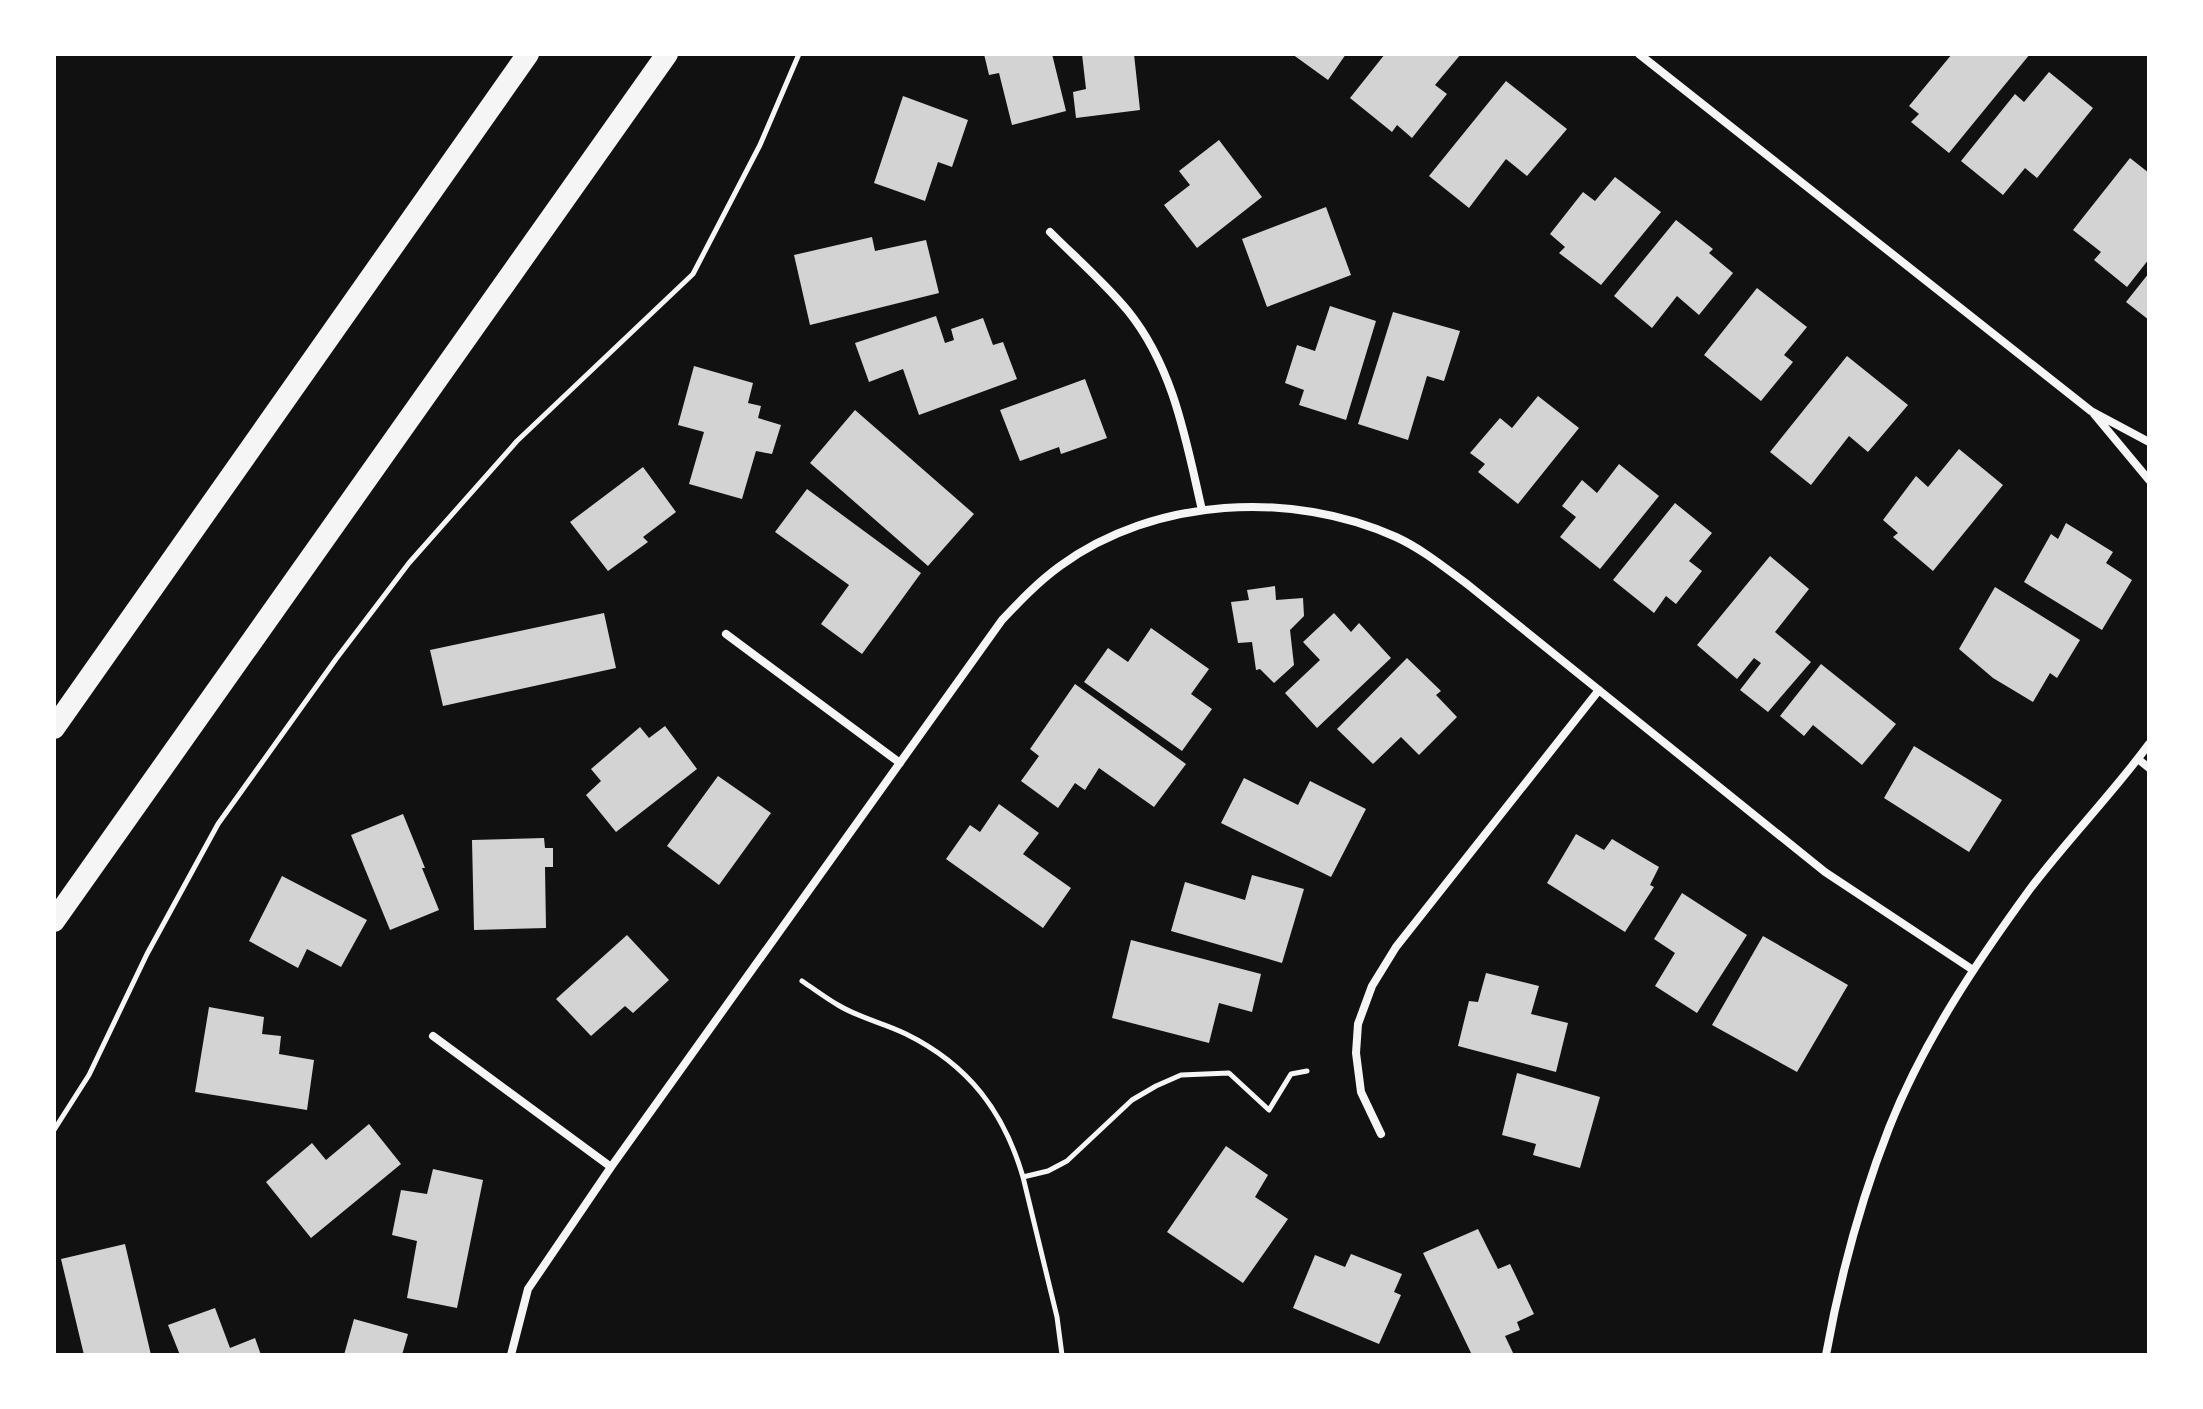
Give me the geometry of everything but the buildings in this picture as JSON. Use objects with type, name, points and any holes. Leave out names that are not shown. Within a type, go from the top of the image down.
[{"type":"highway","points":[[54,728],[528,54]]},
{"type":"highway","points":[[54,921],[667,54]]},
{"type":"street","points":[[1639,54],[2091,411],[2149,442]]},
{"type":"street","points":[[1050,232],[1128,312],[1153,352],[1172,389],[1202,510]]},
{"type":"street","points":[[2091,411],[2149,480]]},
{"type":"street","points":[[511,1355],[528,1289],[611,1167],[1002,620],[1050,574],[1098,543],[1146,524],[1202,510],[1270,505],[1318,512],[1361,523],[1398,538],[1428,555],[1467,584],[1825,872],[1973,970]]},
{"type":"street","points":[[726,634],[900,763]]},
{"type":"street","points":[[1381,1134],[1361,1092],[1356,1053],[1358,1024],[1372,986],[1396,947],[1599,690]]},
{"type":"street","points":[[1826,1355],[1858,1216],[1890,1126],[1926,1051],[1973,970],[2032,887],[2149,744]]},
{"type":"street","points":[[2138,759],[2149,768]]},
{"type":"street","points":[[433,1036],[611,1167]]},
{"type":"path","points":[[54,1130],[89,1075],[147,954],[218,824],[409,563],[517,441],[693,274],[760,145],[799,54]]},
{"type":"path","points":[[802,981],[839,1006],[924,1043],[981,1091],[1014,1146],[1057,1317],[1062,1355]]},
{"type":"path","points":[[1023,1177],[1048,1171],[1067,1161],[1132,1100],[1181,1075],[1229,1073],[1269,1110],[1291,1074],[1307,1071]]}]
